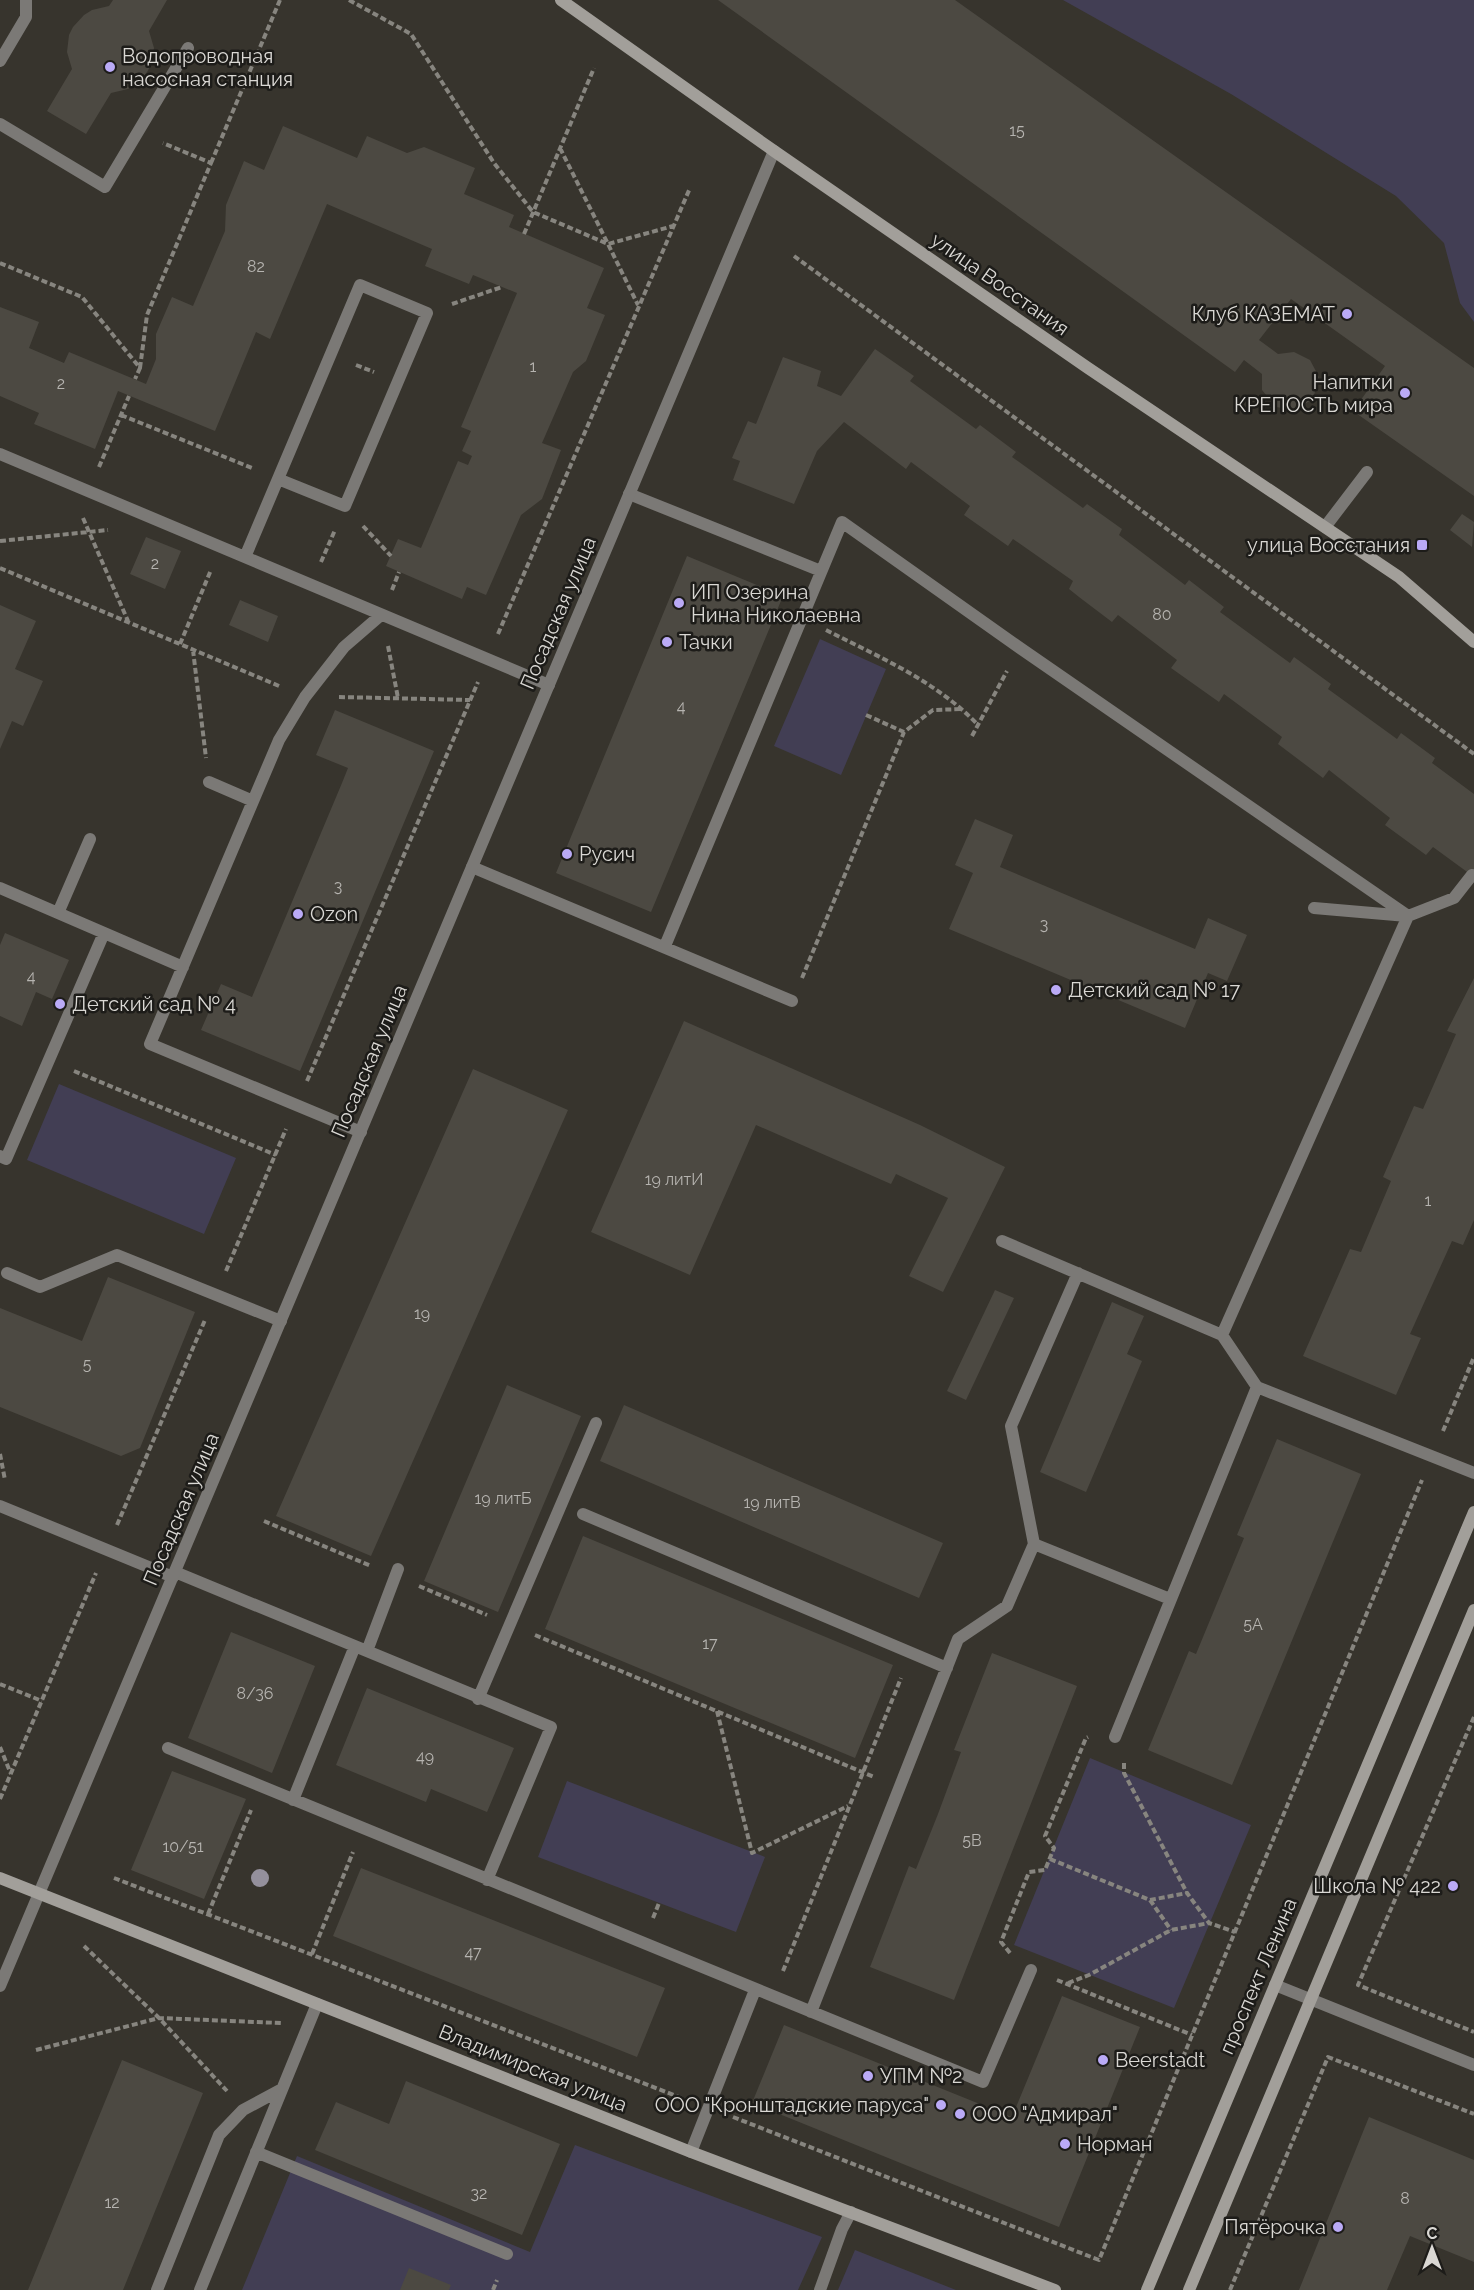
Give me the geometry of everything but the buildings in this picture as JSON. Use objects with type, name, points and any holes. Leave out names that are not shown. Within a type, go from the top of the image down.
[{"type":"main road","name":"улица Восстания","points":[[561,0],[774,151],[1088,368],[1399,577],[1474,642]]},
{"type":"main road","name":"проспект Ленина","points":[[1147,2290],[1474,1512]]},
{"type":"main road","points":[[1189,2290],[1474,1611]]},
{"type":"main road","name":"Владимирская улица","points":[[0,1878],[691,2152],[1054,2290]]},
{"type":"street","points":[[0,61],[26,17],[26,0]]},
{"type":"street","points":[[0,124],[105,187],[188,48]]},
{"type":"street","name":"Посадская улица","points":[[0,1986],[774,151]]},
{"type":"street","points":[[245,557],[360,285],[427,313],[345,506],[278,479]]},
{"type":"street","points":[[0,454],[549,685]]},
{"type":"street","points":[[1325,527],[1367,472]]},
{"type":"street","points":[[629,494],[821,571]]},
{"type":"street","points":[[665,946],[842,522],[1029,655],[1408,916]]},
{"type":"street","points":[[361,1132],[150,1044],[279,740],[305,697],[344,647],[381,615]]},
{"type":"street","points":[[208,782],[253,801]]},
{"type":"street","points":[[58,913],[90,839]]},
{"type":"street","points":[[472,867],[792,1001]]},
{"type":"street","points":[[1314,908],[1408,916],[1454,898],[1472,875]]},
{"type":"street","points":[[0,888],[183,967]]},
{"type":"street","points":[[1222,1335],[1408,916]]},
{"type":"street","points":[[0,1156],[6,1159],[104,933]]},
{"type":"street","points":[[1002,1241],[1222,1335],[1257,1387],[1474,1473]]},
{"type":"street","points":[[7,1274],[40,1287],[117,1255],[281,1321]]},
{"type":"street","points":[[811,2012],[958,1639],[1007,1606],[1034,1544],[1011,1426],[1078,1274]]},
{"type":"street","points":[[1115,1737],[1257,1387]]},
{"type":"street","points":[[478,1698],[596,1423]]},
{"type":"street","points":[[0,1506],[361,1648],[551,1727],[487,1880]]},
{"type":"street","points":[[583,1514],[947,1668]]},
{"type":"street","points":[[1034,1544],[1170,1599]]},
{"type":"street","points":[[293,1800],[396,1572]]},
{"type":"street","points":[[168,1748],[983,2082],[1031,1970]]},
{"type":"street","points":[[1275,1985],[1474,2065]]},
{"type":"street","points":[[691,2152],[755,1990]]},
{"type":"street","points":[[200,2290],[317,2004]]},
{"type":"street","points":[[157,2290],[219,2135],[243,2110],[282,2089]]},
{"type":"street","points":[[256,2152],[507,2254]]},
{"type":"street","points":[[820,2290],[842,2229],[851,2212]]},
{"type":"path","points":[[135,379],[140,368],[147,315],[280,0]]},
{"type":"path","points":[[349,0],[411,34],[494,163],[533,212],[608,244],[673,225]]},
{"type":"path","points":[[524,234],[594,68]]},
{"type":"path","points":[[138,132],[211,163]]},
{"type":"path","points":[[560,148],[639,306]]},
{"type":"path","points":[[0,1799],[690,188]]},
{"type":"path","points":[[794,256],[1474,754]]},
{"type":"path","points":[[0,263],[82,297],[140,368]]},
{"type":"path","points":[[427,313],[502,287]]},
{"type":"path","points":[[331,354],[398,382]]},
{"type":"path","points":[[89,491],[129,396]]},
{"type":"path","points":[[121,415],[278,479]]},
{"type":"path","points":[[68,482],[128,622]]},
{"type":"path","points":[[312,585],[345,506],[391,556]]},
{"type":"path","points":[[0,541],[111,530]]},
{"type":"path","points":[[180,644],[221,547]]},
{"type":"path","points":[[0,568],[305,697],[470,700]]},
{"type":"path","points":[[819,626],[915,675],[963,709],[977,724]]},
{"type":"path","points":[[193,650],[208,782]]},
{"type":"path","points":[[972,736],[1010,666]]},
{"type":"path","points":[[792,1001],[904,732],[933,710],[963,709]]},
{"type":"path","points":[[866,715],[904,732]]},
{"type":"path","points":[[49,1060],[276,1155]]},
{"type":"path","points":[[114,1878],[1100,2260],[1474,1357]]},
{"type":"path","points":[[264,1521],[396,1572],[510,1624],[899,1788]]},
{"type":"path","points":[[772,1997],[911,1652]]},
{"type":"path","points":[[0,1684],[42,1701]]},
{"type":"path","points":[[717,1711],[752,1853],[849,1806]]},
{"type":"path","points":[[1474,1717],[1358,1985],[1474,2032]]},
{"type":"path","points":[[1192,2035],[1017,1964],[1001,1942],[1029,1872],[1045,1870],[1050,1860],[1054,1848],[1045,1836],[1086,1738],[1108,1734],[1121,1740],[1124,1773],[1187,1893],[1209,1923]]},
{"type":"path","points":[[0,1747],[11,1774]]},
{"type":"path","points":[[208,1914],[261,1787]]},
{"type":"path","points":[[312,1954],[362,1828]]},
{"type":"path","points":[[1050,1860],[1150,1900],[1187,1893]]},
{"type":"path","points":[[1150,1900],[1171,1930]]},
{"type":"path","points":[[1066,1983],[1089,1975],[1171,1930],[1209,1923],[1235,1932]]},
{"type":"path","points":[[84,1946],[159,2018],[227,2092]]},
{"type":"path","points":[[36,2050],[159,2018],[283,2023]]},
{"type":"path","points":[[1230,2290],[1328,2057],[1474,2114]]},
{"type":"shaded area","points":[[1063,0],[1474,0],[1474,322],[1460,303],[1444,243],[1396,196],[1231,94]]},
{"type":"shaded area","points":[[820,639],[886,669],[841,775],[774,746]]},
{"type":"shaded area","points":[[59,1084],[236,1158],[204,1234],[27,1160]]},
{"type":"shaded area","points":[[1090,1758],[1251,1825],[1174,2008],[1014,1945]]},
{"type":"shaded area","points":[[567,1781],[765,1857],[736,1932],[538,1857]]},
{"type":"shaded area","points":[[575,2145],[822,2237],[798,2290],[242,2290],[297,2156],[530,2252]]},
{"type":"shaded area","points":[[855,2250],[956,2290],[838,2290]]},
{"type":"place","name":"Водопроводная насосная станция","points":[[110,67]]},
{"type":"place","name":"Клуб КАЗЕМАТ","points":[[1347,314]]},
{"type":"place","name":"Напитки КРЕПОСТЬ мира","points":[[1405,393]]},
{"type":"place","name":"улица Восстания","points":[[1422,545]]},
{"type":"place","name":"ИП Озерина Нина Николаевна","points":[[679,603]]},
{"type":"place","name":"Тачки","points":[[667,642]]},
{"type":"place","name":"Русич","points":[[567,854]]},
{"type":"place","name":"Ozon","points":[[298,914]]},
{"type":"place","name":"Детский сад № 17","points":[[1056,990]]},
{"type":"place","name":"Детский сад № 4","points":[[60,1004]]},
{"type":"place","name":"Школа № 422","points":[[1453,1886]]},
{"type":"place","name":"Beerstadt","points":[[1103,2060]]},
{"type":"place","name":"УПМ №2","points":[[868,2076]]},
{"type":"place","name":"ООО \"Кронштадские паруса\"","points":[[941,2105]]},
{"type":"place","name":"ООО \"Адмирал\"","points":[[960,2114]]},
{"type":"place","name":"Норман","points":[[1065,2144]]},
{"type":"place","name":"Пятёрочка","points":[[1338,2227]]}]
